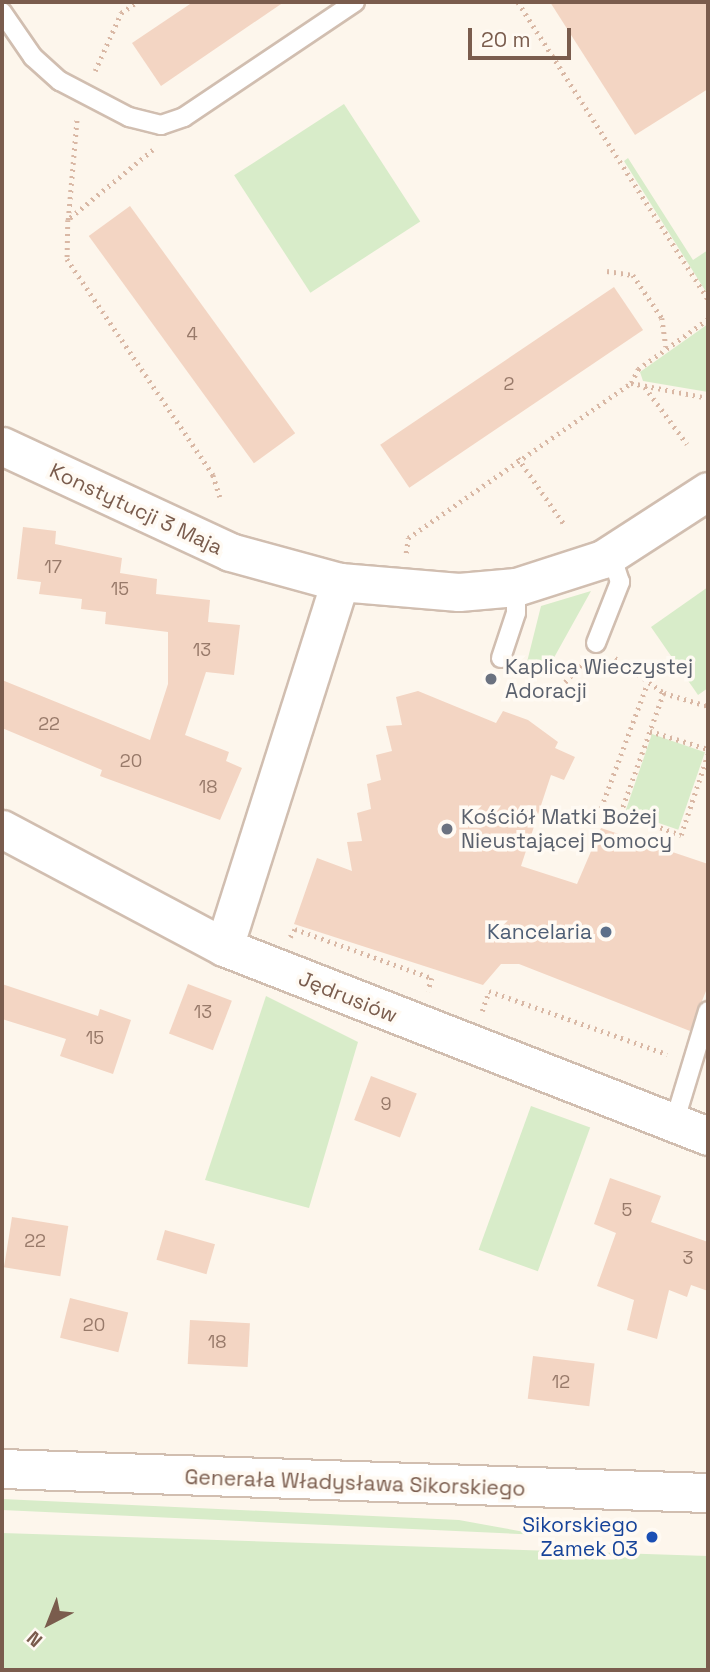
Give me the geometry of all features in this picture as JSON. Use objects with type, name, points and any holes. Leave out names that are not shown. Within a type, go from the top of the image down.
[{"type":"street","name":"Konstytucji 3 Maja","points":[[2,446],[230,552],[340,582],[458,592],[516,587],[611,554],[708,491]]},
{"type":"street","points":[[224,947],[340,582]]},
{"type":"street","name":"Jędrusiów","points":[[2,829],[224,947],[708,1136]]},
{"type":"street","name":"Generała Władysława Sikorskiego","points":[[2,1469],[708,1493]]},
{"type":"lane","points":[[2,12],[45,69],[129,117],[161,125],[176,121],[355,2]]},
{"type":"lane","points":[[596,643],[620,582],[611,554]]},
{"type":"lane","points":[[501,658],[516,613],[516,587]]},
{"type":"lane","points":[[674,1123],[708,1011]]},
{"type":"path","points":[[137,2],[121,13],[78,106],[67,259],[213,475],[220,497]]},
{"type":"path","points":[[518,2],[708,299]]},
{"type":"path","points":[[68,220],[146,159],[176,121]]},
{"type":"path","points":[[607,271],[633,275],[662,318],[666,347]]},
{"type":"path","points":[[408,538],[518,458],[631,383],[666,347],[708,319]]},
{"type":"path","points":[[631,383],[708,398]]},
{"type":"path","points":[[645,387],[687,444]]},
{"type":"path","points":[[518,458],[564,524]]},
{"type":"path","points":[[596,643],[647,684],[708,706]]},
{"type":"path","points":[[601,808],[647,684]]},
{"type":"path","points":[[650,731],[708,755],[681,835],[621,813],[663,692]]},
{"type":"path","points":[[288,940],[295,929],[432,978],[423,1004]]},
{"type":"path","points":[[477,1026],[489,991],[668,1052],[663,1065]]},
{"type":"green space","points":[[344,104],[420,221],[310,293],[234,175]]},
{"type":"green space","points":[[628,158],[693,260],[708,250],[708,295],[624,161]]},
{"type":"green space","points":[[708,324],[708,392],[643,381],[640,372]]},
{"type":"green space","points":[[708,587],[708,688],[698,695],[651,627]]},
{"type":"green space","points":[[591,591],[546,672],[516,677],[524,674],[541,606]]},
{"type":"green space","points":[[652,734],[705,752],[678,830],[625,812]]},
{"type":"green space","points":[[266,996],[358,1042],[309,1208],[205,1180]]},
{"type":"green space","points":[[531,1106],[590,1128],[538,1271],[479,1250]]},
{"type":"green space","points":[[2,1499],[459,1520],[541,1535],[2,1510]]},
{"type":"green space","points":[[2,1533],[708,1556],[708,1670],[2,1670]]},
{"type":"building","points":[[193,2],[284,2],[161,86],[132,43]]},
{"type":"building","points":[[550,2],[708,2],[708,89],[635,135]]},
{"type":"building","points":[[130,206],[295,433],[254,463],[89,236]]},
{"type":"building","points":[[614,287],[643,330],[409,488],[380,445]]},
{"type":"building","points":[[23,527],[56,531],[55,544],[122,558],[120,573],[157,579],[156,594],[210,600],[208,622],[240,625],[234,675],[206,672],[185,735],[229,752],[226,761],[242,768],[220,820],[100,776],[102,770],[2,728],[2,680],[150,740],[168,684],[168,632],[105,624],[106,612],[81,609],[82,599],[39,594],[41,582],[17,579]]},
{"type":"building","name":"Kościół Matki Bożej Nieustającej Pomocy","points":[[418,691],[496,723],[503,711],[528,720],[558,742],[555,748],[575,757],[564,780],[551,775],[521,866],[577,884],[601,828],[708,864],[708,986],[690,1031],[519,964],[501,964],[483,985],[294,924],[317,858],[352,871],[347,842],[362,841],[357,813],[371,809],[367,784],[381,780],[376,755],[392,751],[386,726],[402,725],[396,697]]},
{"type":"building","points":[[2,984],[98,1016],[100,1009],[131,1020],[113,1074],[60,1056],[66,1039],[2,1019]]},
{"type":"building","points":[[188,984],[232,1001],[213,1050],[169,1033]]},
{"type":"building","points":[[371,1076],[417,1094],[400,1137],[354,1120]]},
{"type":"building","points":[[610,1178],[661,1196],[651,1222],[708,1242],[708,1291],[691,1285],[687,1297],[669,1290],[657,1339],[627,1330],[634,1300],[597,1286],[616,1233],[594,1224]]},
{"type":"building","points":[[12,1217],[68,1226],[60,1276],[4,1267]]},
{"type":"building","points":[[165,1230],[215,1244],[206,1274],[156,1260]]},
{"type":"building","points":[[70,1298],[128,1313],[118,1352],[60,1338]]},
{"type":"building","points":[[190,1320],[250,1323],[248,1367],[188,1364]]},
{"type":"building","points":[[533,1356],[595,1364],[589,1406],[528,1399]]},
{"type":"place","name":"Kaplica Wieczystej Adoracji","points":[[491,679]]},
{"type":"place","name":"Kościół Matki Bożej Nieustającej Pomocy","points":[[447,829]]},
{"type":"place","name":"Kancelaria","points":[[606,932]]},
{"type":"place","name":"Sikorskiego Zamek 03","points":[[652,1537]]}]
